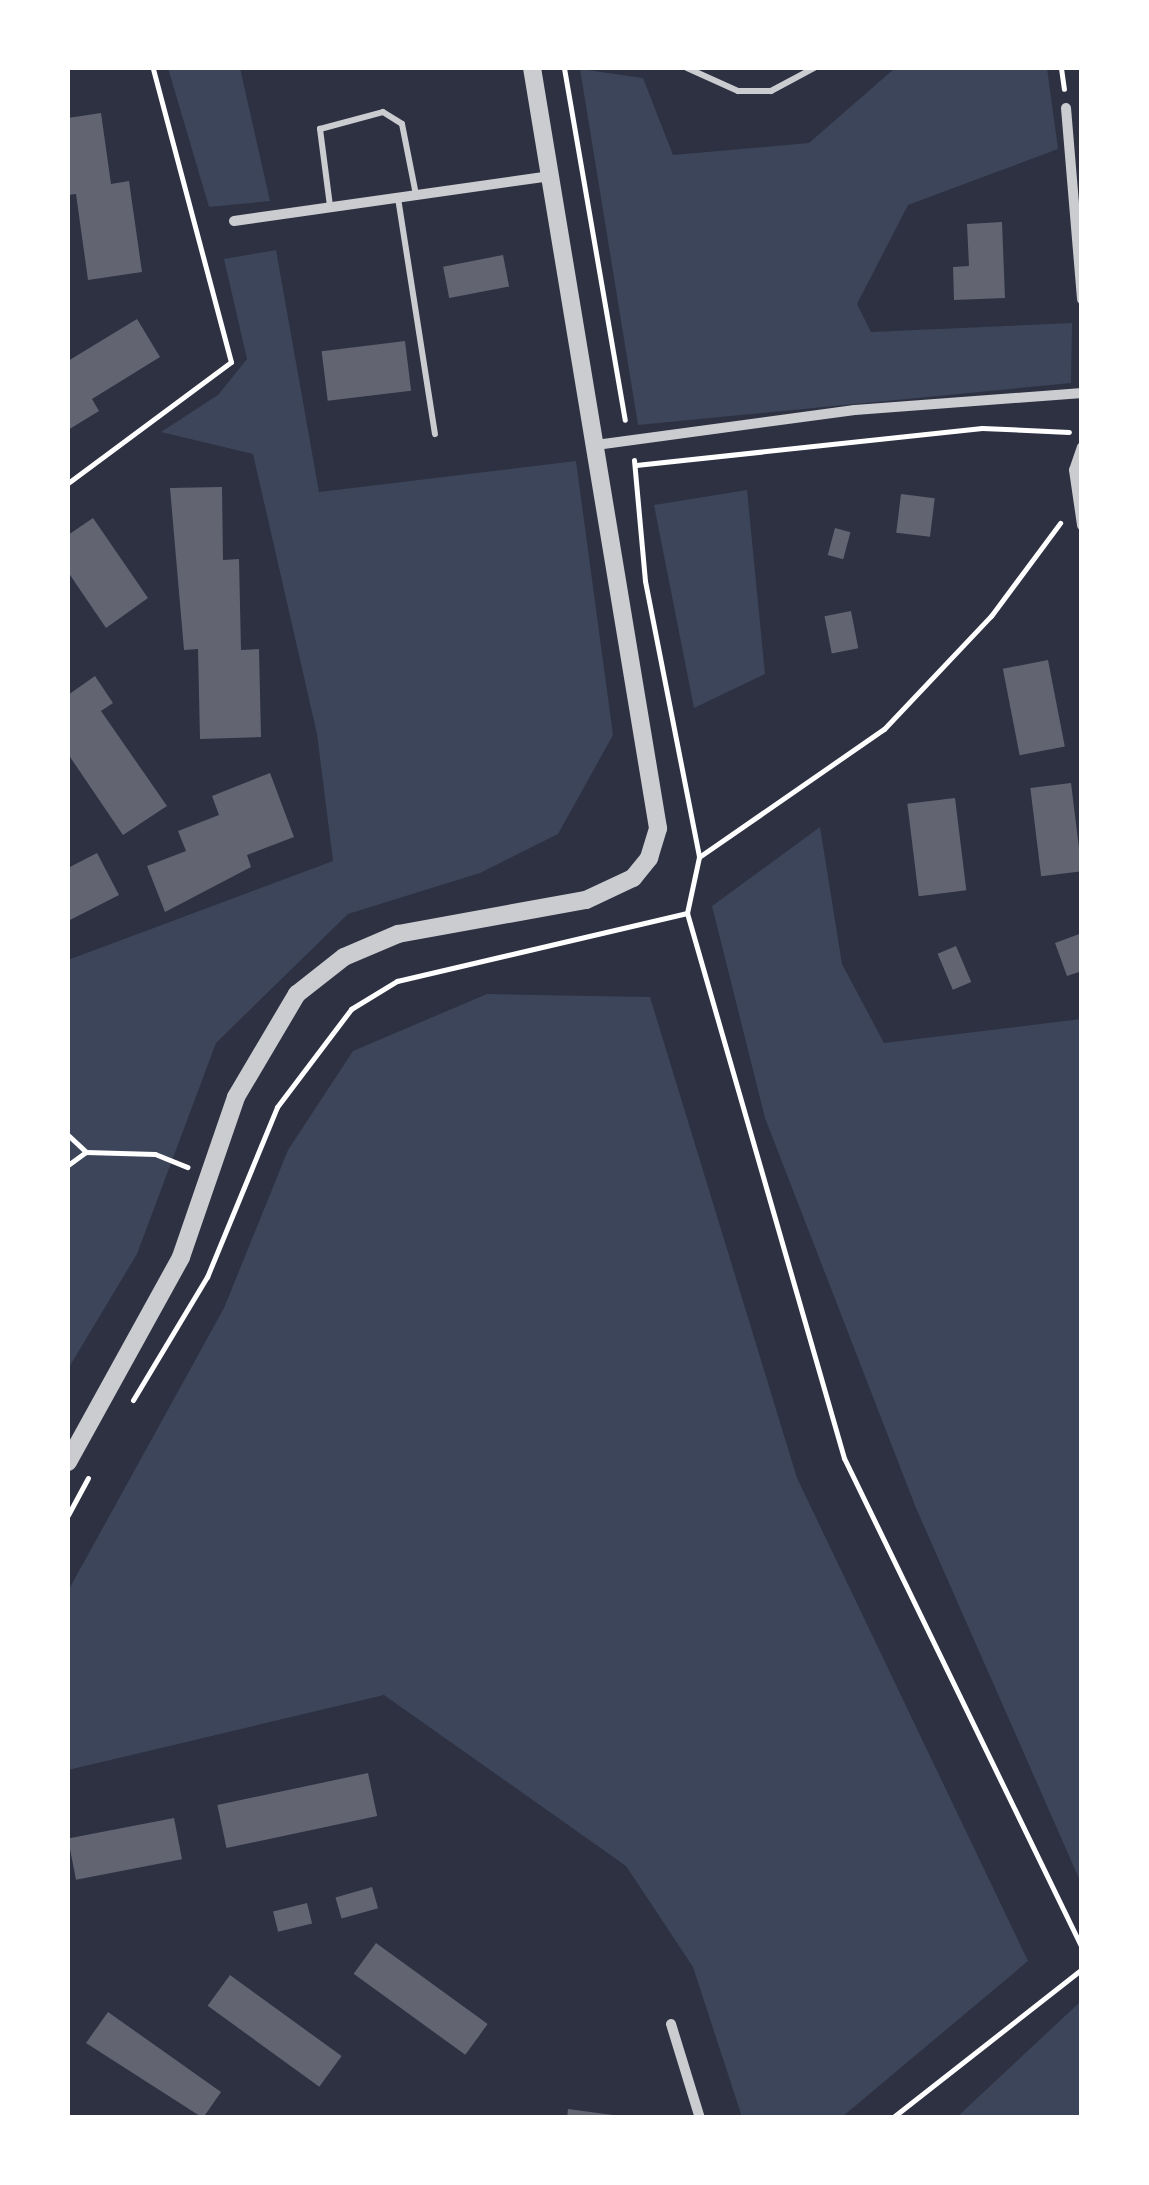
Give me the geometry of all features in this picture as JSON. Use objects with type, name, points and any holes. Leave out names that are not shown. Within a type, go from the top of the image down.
[{"type":"street","points":[[68,1462],[181,1256],[262,1042],[297,994],[344,957],[455,920],[586,900],[633,878],[649,858],[658,828],[532,68]]},
{"type":"street","points":[[1066,108],[1082,299]]},
{"type":"street","points":[[234,221],[549,176]]},
{"type":"street","points":[[596,445],[855,410],[1082,393]]},
{"type":"street","points":[[1082,447],[1078,506],[1082,525]]},
{"type":"street","points":[[671,2024],[700,2118]]},
{"type":"lane","points":[[687,68],[738,91],[771,91],[814,68]]},
{"type":"lane","points":[[330,206],[320,128],[384,112],[402,124],[416,195]]},
{"type":"lane","points":[[398,197],[435,434]]},
{"type":"path","points":[[68,483],[231,362],[152,68]]},
{"type":"path","points":[[635,465],[982,428],[1082,433]]},
{"type":"path","points":[[1078,506],[884,729],[699,857],[687,913],[844,1458],[1082,1948]]},
{"type":"path","points":[[128,1409],[207,1276],[277,1107],[351,1009],[397,981],[687,913]]},
{"type":"path","points":[[68,1136],[86,1152]]},
{"type":"path","points":[[68,1164],[86,1152],[155,1154],[212,1177]]},
{"type":"path","points":[[68,1515],[92,1471]]},
{"type":"path","points":[[892,2118],[1082,1969]]},
{"type":"shaded area","points":[[168,68],[240,68],[270,201],[209,207]]},
{"type":"shaded area","points":[[895,68],[1047,68],[1058,149],[908,205],[857,304],[871,332],[1072,323],[1071,383],[638,425],[580,69],[643,78],[673,155],[809,143]]},
{"type":"shaded area","points":[[276,250],[319,492],[576,461],[613,735],[558,834],[480,873],[348,914],[216,1043],[137,1254],[68,1369],[68,960],[333,861],[317,734],[253,454],[161,432],[218,395],[247,359],[224,259]]},
{"type":"shaded area","points":[[747,490],[765,674],[694,708],[654,505]]},
{"type":"shaded area","points":[[820,827],[842,964],[884,1043],[1081,1019],[1081,1883],[916,1508],[765,1118],[712,906]]},
{"type":"shaded area","points":[[487,994],[650,997],[797,1478],[1028,1961],[842,2117],[742,2117],[693,1967],[626,1866],[384,1695],[68,1770],[68,1591],[224,1308],[288,1150],[353,1051]]},
{"type":"shaded area","points":[[1081,2001],[1081,2117],[957,2117]]},
{"type":"building","points":[[101,113],[111,184],[129,181],[142,272],[88,280],[76,194],[68,195],[68,118]]},
{"type":"building","points":[[1002,222],[1005,298],[954,300],[953,267],[969,266],[967,224]]},
{"type":"building","points":[[503,255],[509,286],[449,298],[443,267]]},
{"type":"building","points":[[137,319],[160,357],[92,399],[99,411],[68,430],[68,361]]},
{"type":"building","points":[[405,341],[411,391],[328,401],[322,351]]},
{"type":"building","points":[[222,487],[223,560],[239,559],[241,650],[259,649],[261,737],[200,739],[198,649],[184,650],[170,488]]},
{"type":"building","points":[[901,494],[935,498],[930,537],[896,533]]},
{"type":"building","points":[[93,518],[148,598],[106,628],[68,572],[68,535]]},
{"type":"building","points":[[835,528],[850,532],[843,559],[828,555]]},
{"type":"building","points":[[851,611],[858,648],[832,653],[824,616]]},
{"type":"building","points":[[1048,660],[1065,746],[1020,755],[1003,669]]},
{"type":"building","points":[[95,676],[113,703],[101,711],[167,806],[123,835],[68,754],[68,695]]},
{"type":"building","points":[[270,773],[294,837],[247,855],[251,867],[165,912],[147,866],[186,851],[178,831],[219,815],[212,796]]},
{"type":"building","points":[[1071,783],[1082,871],[1041,876],[1030,788]]},
{"type":"building","points":[[955,798],[966,890],[919,896],[907,804]]},
{"type":"building","points":[[97,853],[119,895],[68,921],[68,868]]},
{"type":"building","points":[[1082,933],[1082,971],[1067,976],[1055,943]]},
{"type":"building","points":[[956,946],[971,982],[953,990],[938,954]]},
{"type":"building","points":[[368,1773],[377,1816],[227,1848],[217,1805]]},
{"type":"building","points":[[174,1818],[182,1859],[76,1880],[68,1839]]},
{"type":"building","points":[[372,1887],[378,1908],[342,1919],[335,1897]]},
{"type":"building","points":[[307,1903],[312,1923],[278,1932],[273,1911]]},
{"type":"building","points":[[376,1943],[488,2024],[465,2055],[354,1974]]},
{"type":"building","points":[[230,1975],[342,2056],[319,2087],[208,2006]]},
{"type":"building","points":[[108,2012],[221,2092],[203,2118],[86,2043]]},
{"type":"building","points":[[568,2109],[613,2115],[613,2118],[567,2118]]}]
